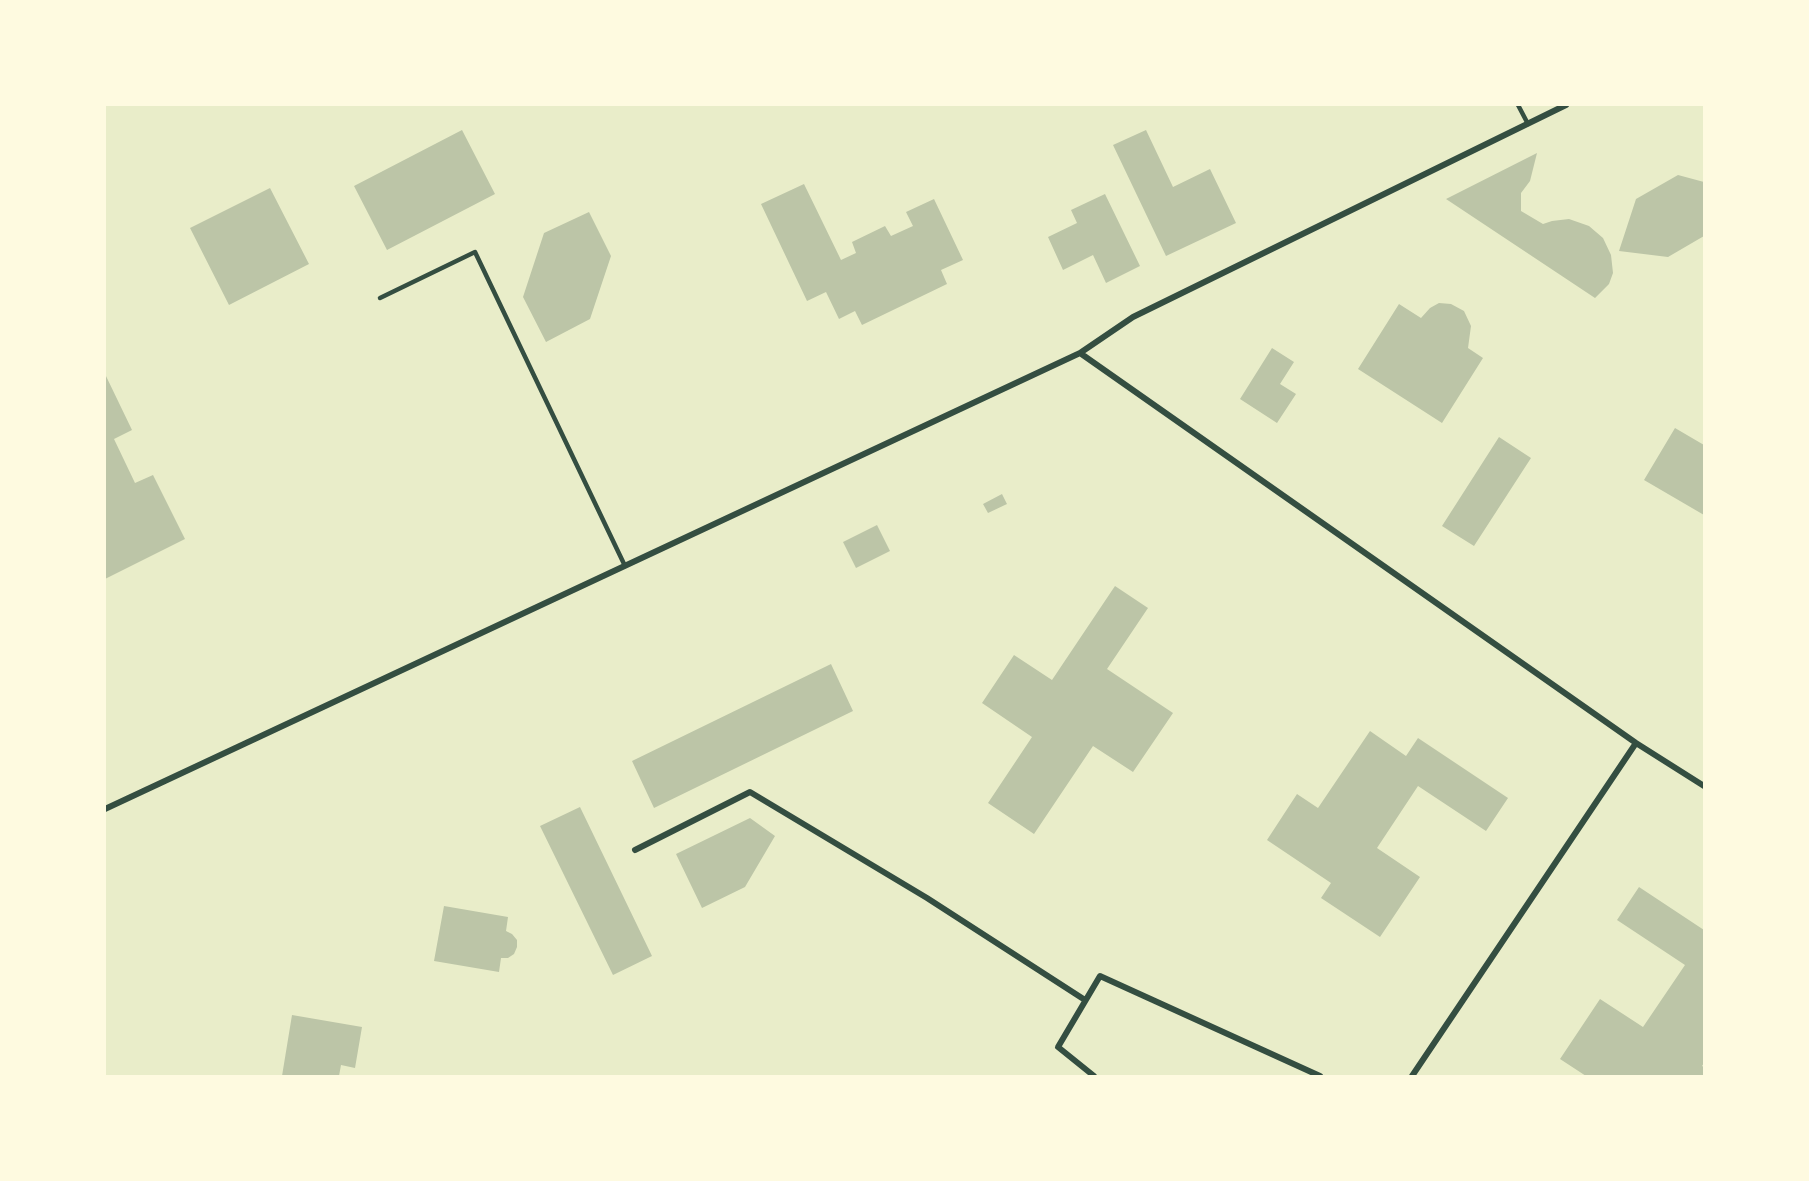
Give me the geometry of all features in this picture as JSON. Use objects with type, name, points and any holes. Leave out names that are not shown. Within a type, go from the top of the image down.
[{"type":"street","points":[[105,809],[1080,353],[1133,317],[1566,105]]},
{"type":"street","points":[[1080,353],[1636,743],[1704,786]]},
{"type":"street","points":[[1412,1076],[1636,743]]},
{"type":"street","points":[[635,850],[750,792],[927,898],[1085,1000]]},
{"type":"street","points":[[1094,1076],[1058,1047],[1100,976],[1320,1076]]},
{"type":"lane","points":[[1518,105],[1528,124]]},
{"type":"lane","points":[[380,298],[475,252],[625,566]]},
{"type":"building","points":[[462,130],[495,194],[387,250],[354,186]]},
{"type":"building","points":[[1146,130],[1173,187],[1210,169],[1236,223],[1166,256],[1113,145]]},
{"type":"building","points":[[1537,153],[1530,181],[1521,193],[1521,211],[1543,224],[1569,219],[1589,226],[1603,238],[1611,255],[1613,273],[1609,284],[1595,298],[1446,199]]},
{"type":"building","points":[[1678,175],[1704,182],[1704,236],[1668,257],[1619,251],[1636,199]]},
{"type":"building","points":[[804,184],[841,260],[856,253],[852,242],[885,226],[891,236],[913,226],[906,212],[934,199],[963,260],[941,270],[947,284],[862,325],[855,311],[839,319],[826,292],[807,301],[761,204]]},
{"type":"building","points":[[270,188],[309,264],[229,305],[190,228]]},
{"type":"building","points":[[1105,194],[1140,266],[1106,283],[1093,255],[1063,270],[1048,237],[1077,223],[1071,210]]},
{"type":"building","points":[[589,212],[611,256],[590,319],[546,342],[523,297],[544,233]]},
{"type":"building","points":[[1439,303],[1451,304],[1464,311],[1471,326],[1468,348],[1483,358],[1442,423],[1358,369],[1399,304],[1421,318],[1430,308]]},
{"type":"building","points":[[1272,348],[1294,362],[1280,384],[1296,394],[1277,423],[1240,399]]},
{"type":"building","points":[[105,374],[132,430],[114,439],[135,483],[153,475],[185,539],[105,579]]},
{"type":"building","points":[[1675,428],[1704,445],[1704,515],[1644,480]]},
{"type":"building","points":[[1499,437],[1531,458],[1474,546],[1442,526]]},
{"type":"building","points":[[1002,494],[1007,504],[988,513],[983,504]]},
{"type":"building","points":[[877,525],[890,551],[856,568],[843,542]]},
{"type":"building","points":[[1115,586],[1148,608],[1107,669],[1173,713],[1133,772],[1093,746],[1034,834],[988,803],[1032,737],[982,703],[1014,655],[1052,680]]},
{"type":"building","points":[[831,664],[853,711],[654,808],[632,761]]},
{"type":"building","points":[[1370,731],[1406,756],[1418,738],[1508,798],[1486,831],[1418,786],[1377,848],[1420,877],[1380,937],[1321,898],[1331,883],[1267,840],[1297,794],[1318,808]]},
{"type":"building","points":[[580,807],[652,956],[613,975],[540,826]]},
{"type":"building","points":[[750,818],[775,836],[745,887],[702,908],[676,854]]},
{"type":"building","points":[[1639,887],[1704,930],[1704,1063],[1702,1066],[1704,1076],[1586,1076],[1560,1059],[1600,999],[1643,1027],[1685,965],[1617,920]]},
{"type":"building","points":[[444,906],[508,917],[506,931],[517,940],[517,947],[514,954],[508,958],[501,958],[499,972],[434,961]]},
{"type":"building","points":[[292,1015],[362,1027],[355,1068],[341,1065],[339,1076],[282,1076]]}]
